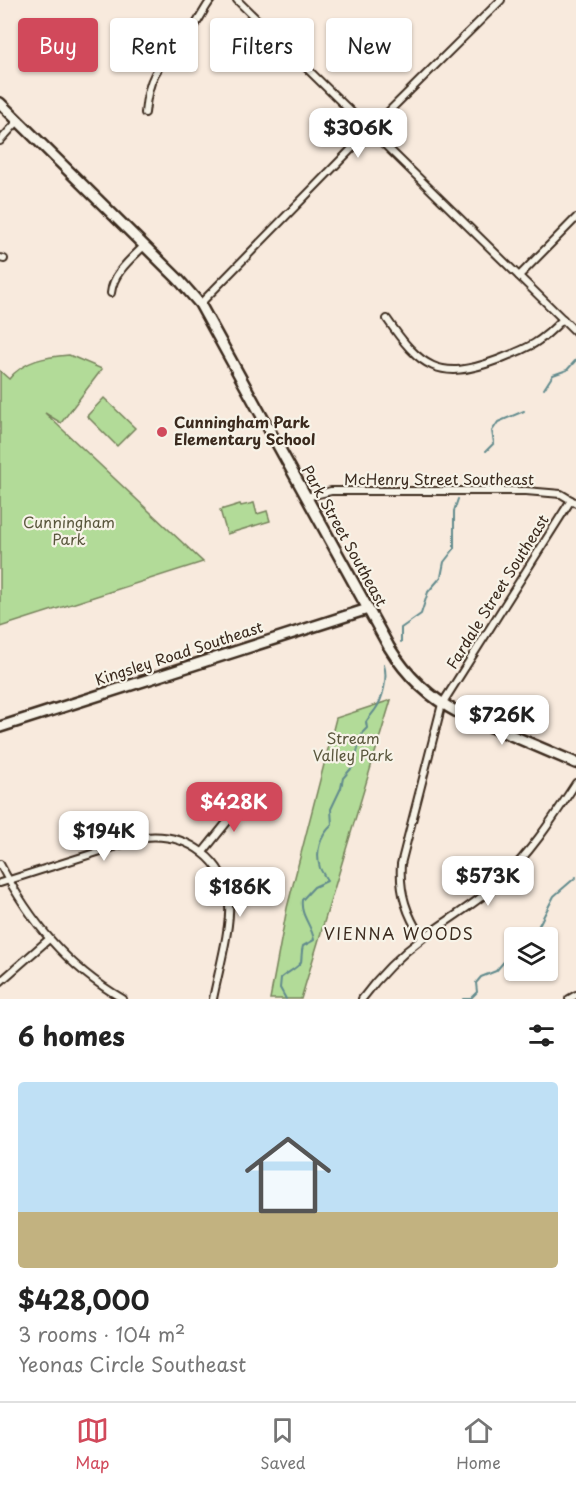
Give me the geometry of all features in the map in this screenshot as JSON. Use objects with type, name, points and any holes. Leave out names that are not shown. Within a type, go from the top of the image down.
[{"type":"main road","name":"Park Street Southeast","points":[[0,103],[145,245],[200,304],[395,657],[411,676],[442,704],[478,722],[576,762]]},
{"type":"main road","name":"Kingsley Road Southeast","points":[[0,727],[368,609]]},
{"type":"street","points":[[145,113],[150,82],[155,72],[164,58],[191,31],[211,0]]},
{"type":"street","points":[[237,0],[576,332]]},
{"type":"street","points":[[200,304],[501,0]]},
{"type":"street","points":[[0,141],[18,121]]},
{"type":"street","points":[[519,276],[576,218]]},
{"type":"street","points":[[111,293],[118,274],[145,245]]},
{"type":"street","points":[[387,319],[414,355],[424,362],[441,369],[462,370],[487,364],[536,344],[563,319]]},
{"type":"street","name":"McHenry Street Southeast","points":[[306,497],[331,491],[503,490],[554,493],[573,501]]},
{"type":"street","name":"Fardale Street Southeast","points":[[422,938],[411,921],[404,903],[401,888],[401,864],[442,704],[573,501]]},
{"type":"street","points":[[362,999],[385,971],[422,938],[464,910],[507,876],[534,846],[576,783]]},
{"type":"street","points":[[203,852],[237,811],[256,800]]},
{"type":"street","points":[[0,883],[145,837],[180,839],[203,852],[220,872],[228,892],[229,915],[213,999]]},
{"type":"street","points":[[0,864],[22,903],[49,939],[83,972],[123,999]]},
{"type":"street","points":[[0,982],[49,939]]},
{"type":"street","points":[[569,999],[576,995]]},
{"type":"green space","name":"Cunningham Park","points":[[69,355],[102,369],[61,423],[45,413],[203,562],[0,627],[0,371],[9,379],[21,368],[44,358]]},
{"type":"green space","points":[[104,398],[135,428],[117,446],[87,416]]},
{"type":"green space","points":[[254,503],[257,514],[267,511],[270,521],[227,534],[220,510],[240,504],[241,506]]},
{"type":"green space","name":"Stream Valley Park","points":[[391,700],[301,999],[270,999],[287,908],[336,718]]},
{"type":"waterway","points":[[544,389],[553,375],[567,370],[576,360]]},
{"type":"waterway","points":[[486,451],[494,443],[492,431],[498,422],[524,411]]},
{"type":"waterway","points":[[401,642],[401,628],[421,614],[428,592],[441,577],[444,562],[454,549],[454,511],[458,499]]},
{"type":"waterway","points":[[286,999],[280,988],[281,978],[300,964],[303,946],[314,940],[303,911],[302,900],[314,887],[327,881],[320,868],[318,856],[320,845],[324,834],[332,825],[331,809],[343,778],[356,763],[363,732],[367,728],[366,722],[380,700],[385,682],[384,665]]},
{"type":"waterway","points":[[538,927],[554,896],[576,877]]},
{"type":"waterway","points":[[463,999],[470,999],[477,992],[476,983],[481,977],[496,971],[504,962]]},
{"type":"place","name":"Cunningham Park Elementary School","points":[[162,432]]},
{"type":"district","name":"VIENNA WOODS","points":[[399,934]]}]
